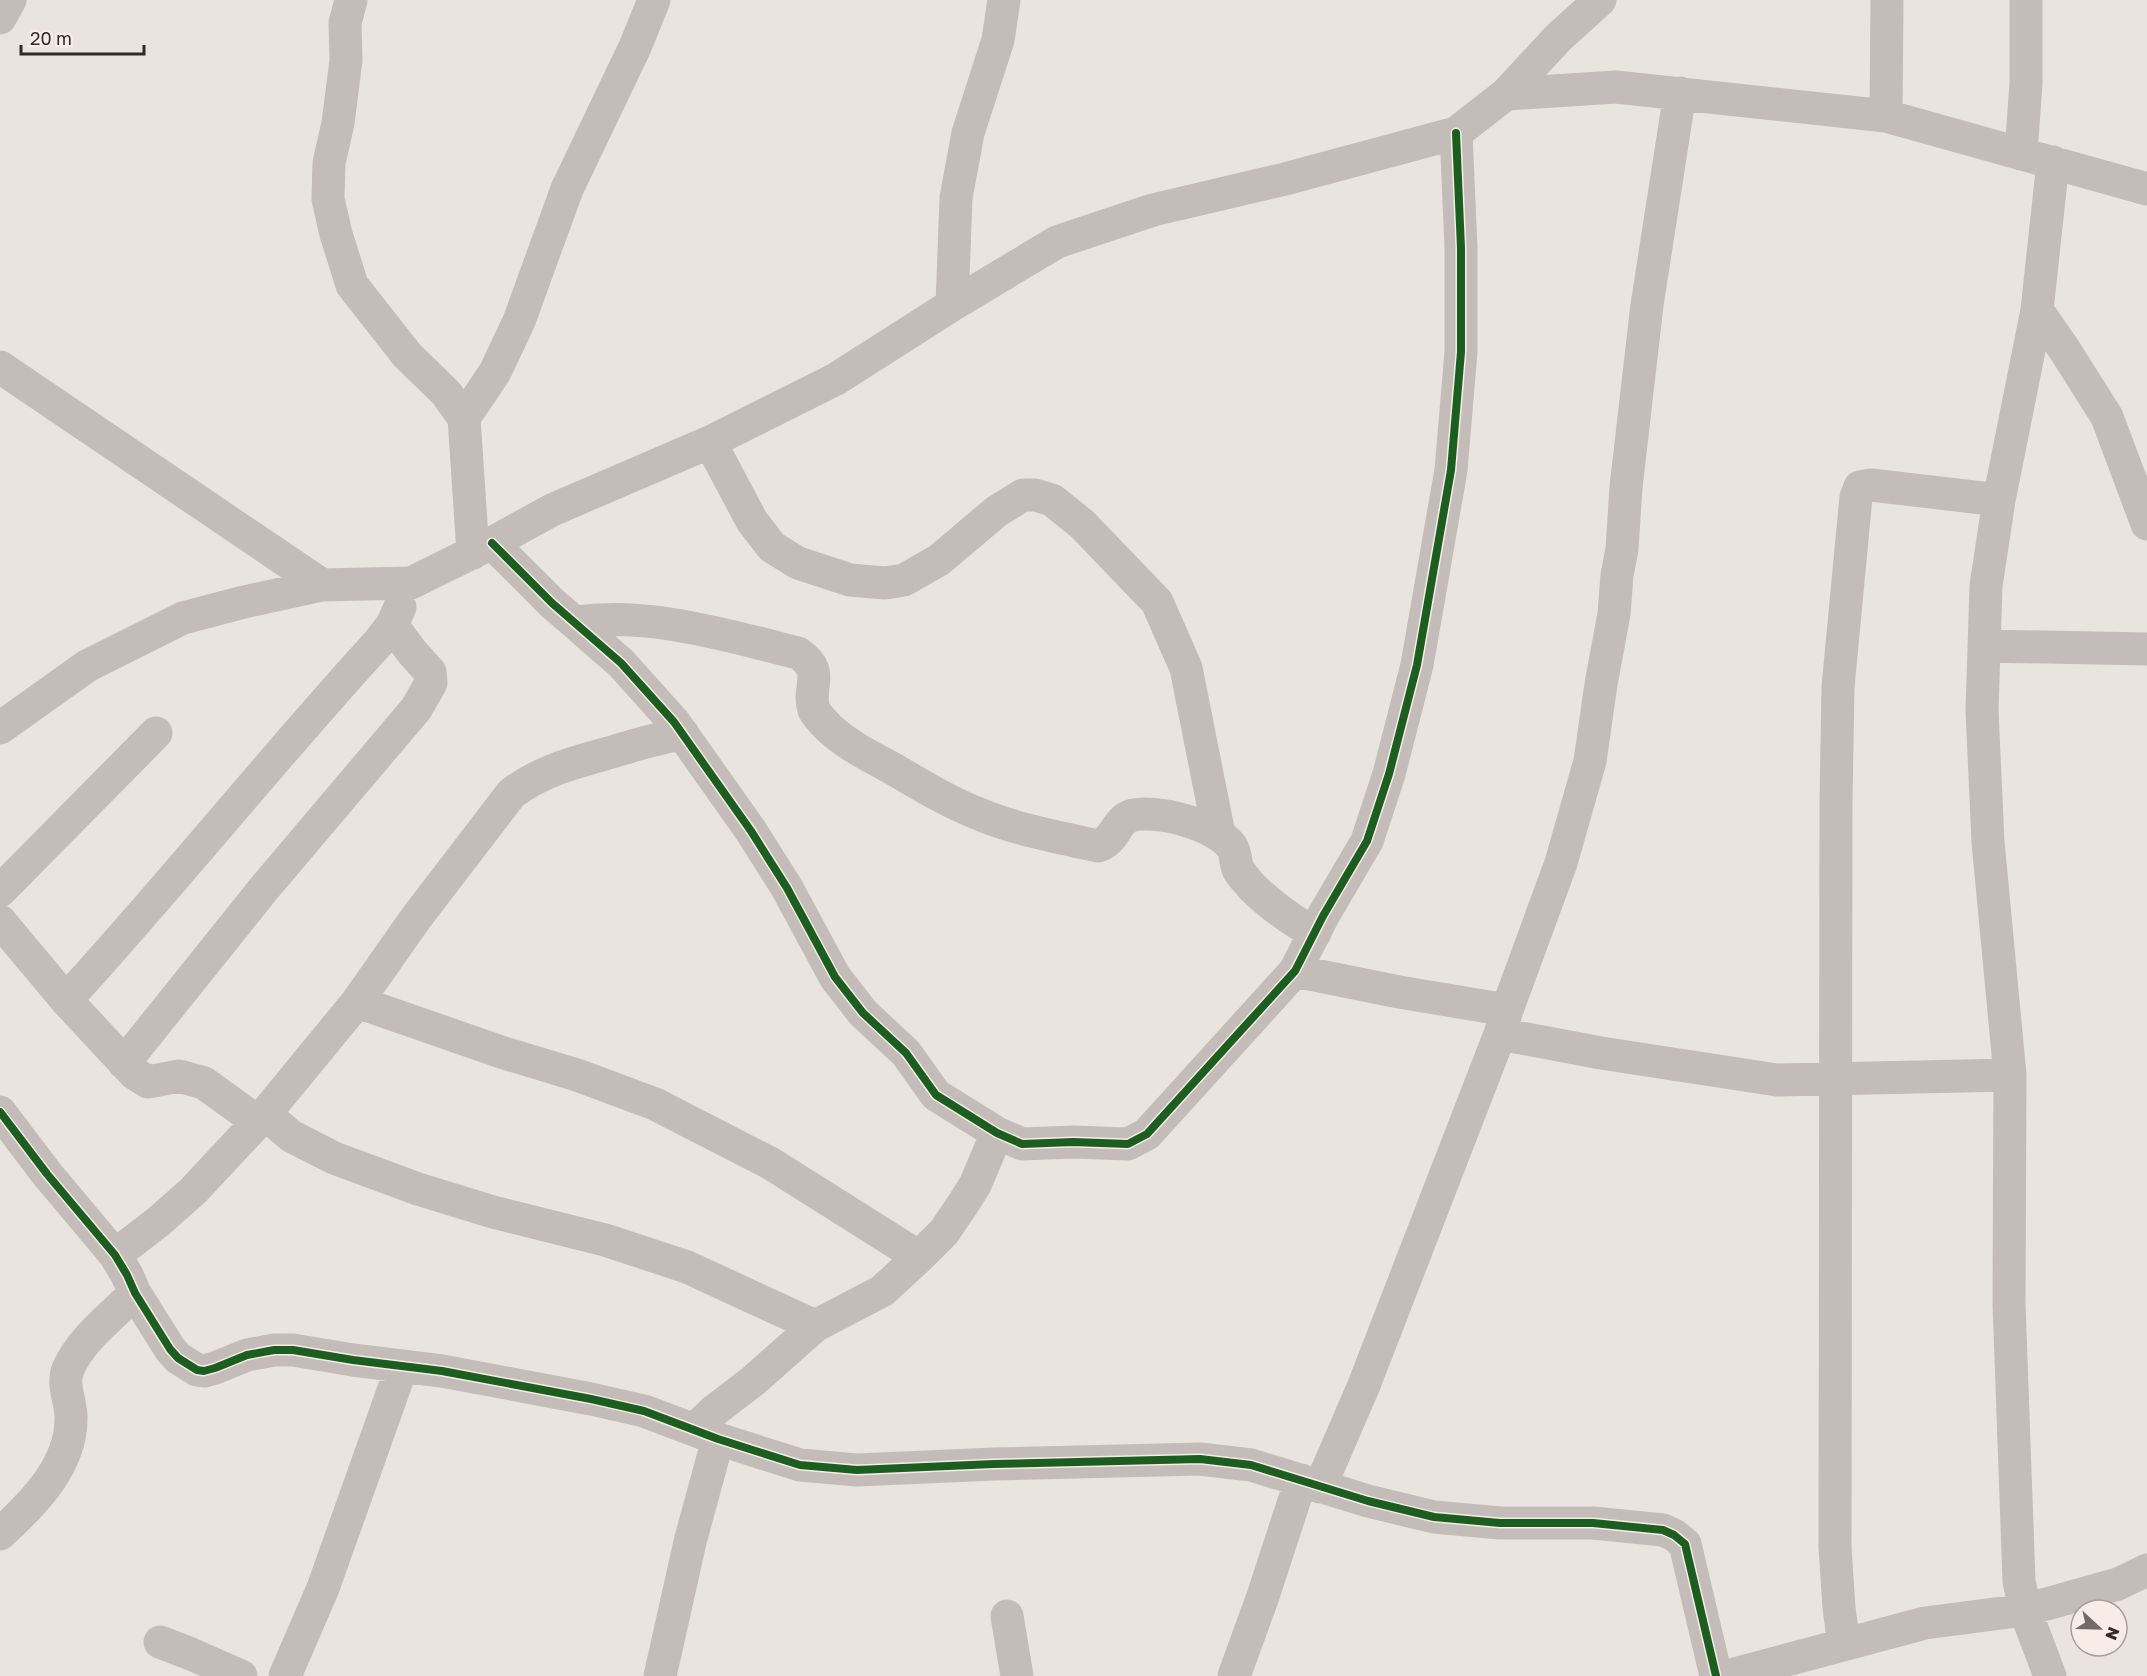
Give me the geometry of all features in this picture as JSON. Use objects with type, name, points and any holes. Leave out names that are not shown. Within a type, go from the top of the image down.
[{"type":"street","points":[[0,18],[10,0]]},
{"type":"street","points":[[351,0],[345,23],[346,60],[338,123],[329,163],[328,199],[336,234],[352,285],[407,355],[446,393],[464,418],[483,548],[576,622],[621,663],[683,734],[751,831],[787,888],[835,977],[863,1013],[906,1053],[936,1095],[997,1133],[1022,1144],[1073,1142],[1117,1145],[1139,1140],[1147,1134],[1295,971],[1367,841],[1389,774],[1419,653],[1451,470],[1461,352],[1461,248],[1456,133]]},
{"type":"street","points":[[464,418],[495,372],[519,321],[567,189],[654,0]]},
{"type":"street","points":[[952,305],[956,198],[968,134],[998,40],[1004,0]]},
{"type":"street","points":[[0,728],[87,666],[183,618],[321,585],[411,583],[483,548],[552,510],[710,442],[836,379],[1057,242],[1153,210],[1286,179],[1456,133],[1506,94],[1559,37],[1600,0]]},
{"type":"street","points":[[1886,116],[1887,0]]},
{"type":"street","points":[[2020,154],[2026,83],[2025,0]]},
{"type":"street","points":[[1506,94],[1616,87],[1886,116],[2147,189]]},
{"type":"street","points":[[1234,1676],[1262,1599],[1310,1483],[1364,1385],[1504,1022],[1561,863],[1590,761],[1614,614],[1647,304],[1680,93]]},
{"type":"street","points":[[2050,1676],[2025,1610],[2019,1581],[2009,1303],[2010,1075],[1988,842],[1982,710],[1986,586],[1999,500],[2037,310],[2053,162]]},
{"type":"street","points":[[2037,310],[2107,417],[2147,524]]},
{"type":"street","points":[[0,367],[321,585]]},
{"type":"street","points":[[710,442],[752,522],[772,547],[798,563],[850,580],[885,583],[904,580],[939,560],[997,511],[1023,495],[1035,495],[1052,500],[1082,524],[1157,602],[1186,668],[1219,834]]},
{"type":"street","points":[[1844,1646],[1835,1547],[1838,687],[1856,497],[1860,487],[1871,485],[1999,500]]},
{"type":"street","points":[[66,1000],[158,897],[269,764],[392,625],[411,583]]},
{"type":"street","points":[[576,622],[618,618],[647,622],[720,633],[798,653],[811,665],[815,682],[814,710],[828,727],[843,739],[883,763],[980,814],[1051,836],[1098,846],[1109,841],[1125,819],[1134,815],[1163,816],[1196,824],[1219,834],[1233,848],[1238,868],[1252,887],[1315,933]]},
{"type":"street","points":[[124,1063],[266,886],[416,709],[428,690],[431,683],[430,672],[392,625]]},
{"type":"street","points":[[1985,646],[2147,649]]},
{"type":"street","points":[[0,891],[156,732]]},
{"type":"street","points":[[115,1255],[193,1191],[261,1118],[357,1002],[416,918],[511,794],[531,780],[573,763],[655,738],[683,734]]},
{"type":"street","points":[[0,921],[66,1000],[124,1063],[147,1082],[179,1076],[204,1083],[291,1136],[334,1158],[429,1193],[493,1212],[605,1240],[687,1266],[815,1326]]},
{"type":"street","points":[[1295,971],[1399,992],[1504,1022],[1528,1038],[1601,1053],[1755,1077],[1777,1080],[2010,1075]]},
{"type":"street","points":[[357,1002],[501,1052],[578,1075],[655,1104],[770,1162],[919,1257]]},
{"type":"street","points":[[0,1112],[47,1174],[115,1255],[135,1293],[170,1349],[178,1358],[197,1370],[204,1371],[248,1355],[274,1350],[293,1350],[485,1378],[644,1411],[800,1465],[857,1470],[1200,1459],[1251,1465],[1434,1517],[1500,1522],[1593,1523],[1663,1530],[1685,1544],[1716,1676]]},
{"type":"street","points":[[660,1676],[690,1542],[706,1434],[815,1326],[882,1291],[944,1232],[975,1185],[997,1133]]},
{"type":"street","points":[[0,1534],[27,1510],[59,1467],[70,1438],[71,1413],[65,1383],[68,1370],[76,1355],[96,1331],[135,1293]]},
{"type":"street","points":[[285,1676],[323,1588],[402,1366]]},
{"type":"street","points":[[1726,1676],[1925,1623],[2025,1610],[2118,1584],[2147,1570]]},
{"type":"street","points":[[1007,1616],[1017,1676]]},
{"type":"street","points":[[160,1642],[241,1676]]},
{"type":"cycle path","points":[[492,543],[552,603],[621,663],[674,722],[751,831],[787,888],[835,977],[863,1013],[906,1053],[936,1095],[997,1133],[1022,1144],[1073,1142],[1128,1144],[1147,1134],[1295,971],[1323,916],[1367,841],[1389,774],[1417,665],[1451,470],[1461,352],[1461,248],[1456,133]]},
{"type":"cycle path","points":[[0,1112],[47,1174],[115,1255],[135,1293],[170,1349],[178,1358],[197,1370],[215,1368],[247,1355],[274,1350],[293,1350],[442,1371],[644,1411],[718,1439],[800,1465],[857,1470],[1200,1459],[1251,1465],[1368,1501],[1434,1517],[1500,1523],[1593,1523],[1663,1530],[1685,1544],[1716,1676]]}]
